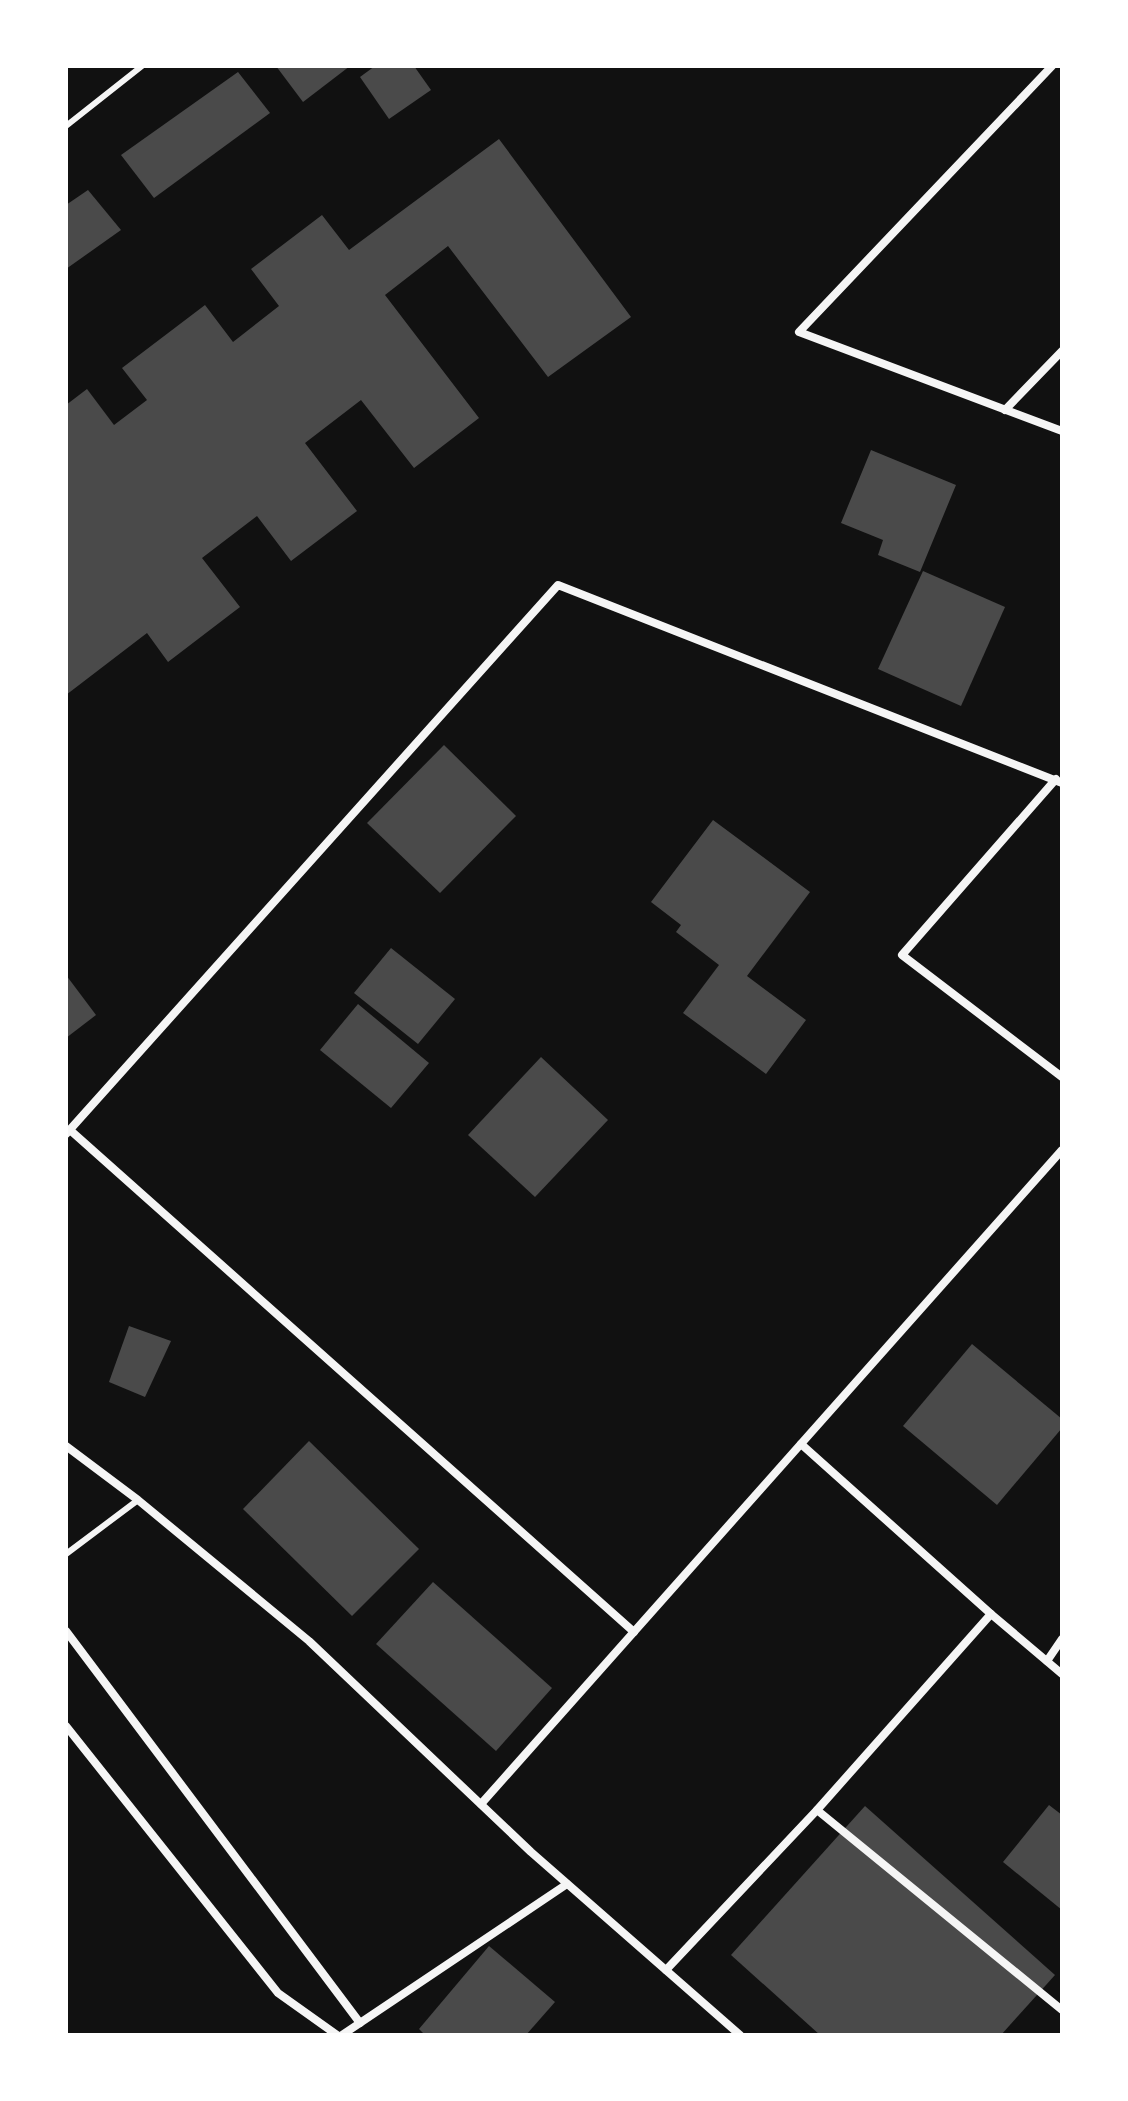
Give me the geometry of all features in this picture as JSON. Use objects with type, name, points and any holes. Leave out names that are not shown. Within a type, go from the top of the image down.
[{"type":"street","points":[[1052,66],[799,332],[1062,431]]},
{"type":"street","points":[[1005,410],[1062,351]]},
{"type":"street","points":[[634,1632],[68,1132],[558,585],[1059,781],[902,955],[1062,1077]]},
{"type":"street","points":[[481,1804],[1062,1150]]},
{"type":"street","points":[[801,1444],[1062,1674]]},
{"type":"street","points":[[66,1446],[138,1500],[309,1641],[567,1884],[740,2035]]},
{"type":"street","points":[[666,1970],[817,1810],[991,1614]]},
{"type":"street","points":[[66,1631],[360,2023]]},
{"type":"street","points":[[1047,1661],[1062,1639]]},
{"type":"street","points":[[66,1726],[278,1993],[340,2035],[567,1884]]},
{"type":"street","points":[[817,1810],[1062,2010]]},
{"type":"lane","points":[[66,126],[142,66]]},
{"type":"lane","points":[[66,1554],[138,1500]]},
{"type":"building","points":[[276,66],[350,66],[303,102]]},
{"type":"building","points":[[375,66],[414,66],[431,90],[389,119],[360,77]]},
{"type":"building","points":[[238,72],[270,113],[154,198],[121,155]]},
{"type":"building","points":[[499,139],[631,317],[548,377],[448,246],[385,295],[479,418],[414,468],[361,400],[305,443],[357,511],[291,561],[257,516],[202,558],[240,607],[168,662],[147,633],[66,695],[66,405],[87,389],[114,425],[147,400],[122,368],[205,305],[233,342],[279,306],[251,269],[322,215],[349,250]]},
{"type":"building","points":[[88,190],[121,230],[66,269],[66,205]]},
{"type":"building","points":[[871,450],[956,485],[920,572],[878,555],[883,540],[841,523]]},
{"type":"building","points":[[923,571],[1005,607],[961,706],[878,669]]},
{"type":"building","points":[[444,745],[516,816],[440,893],[367,823]]},
{"type":"building","points":[[713,820],[810,892],[747,976],[806,1020],[766,1074],[683,1013],[719,965],[676,932],[681,925],[651,902]]},
{"type":"building","points":[[391,948],[455,999],[418,1044],[354,993]]},
{"type":"building","points":[[66,975],[96,1015],[66,1038]]},
{"type":"building","points":[[358,1004],[429,1063],[391,1108],[320,1050]]},
{"type":"building","points":[[541,1057],[608,1120],[535,1197],[468,1135]]},
{"type":"building","points":[[129,1326],[171,1341],[145,1397],[109,1382]]},
{"type":"building","points":[[972,1344],[1062,1419],[1062,1428],[997,1505],[903,1426]]},
{"type":"building","points":[[309,1441],[419,1549],[352,1616],[243,1509]]},
{"type":"building","points":[[433,1582],[552,1688],[496,1751],[376,1644]]},
{"type":"building","points":[[1049,1805],[1062,1815],[1062,1910],[1003,1862]]},
{"type":"building","points":[[865,1806],[1055,1975],[1001,2035],[820,2035],[731,1955]]},
{"type":"building","points":[[489,1946],[555,2002],[526,2035],[425,2035],[419,2029]]}]
